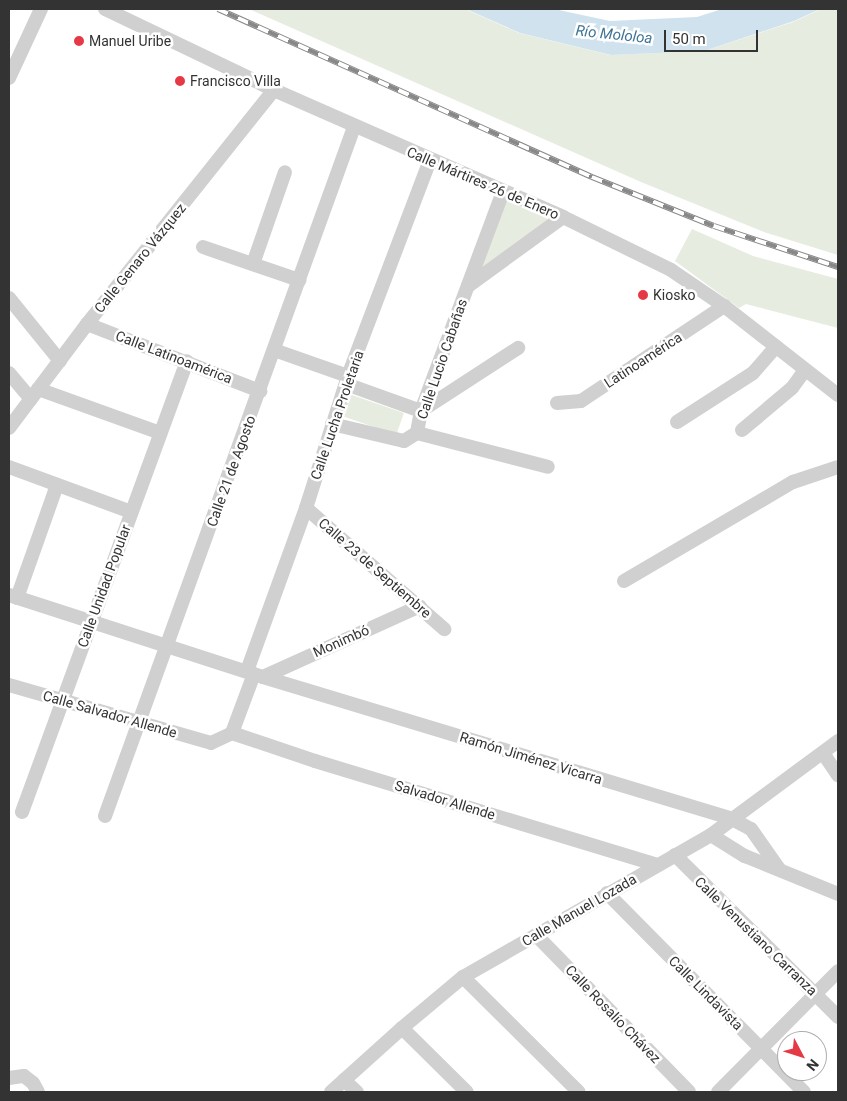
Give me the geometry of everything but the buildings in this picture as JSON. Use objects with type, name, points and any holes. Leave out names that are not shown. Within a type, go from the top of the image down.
[{"type":"street","points":[[9,78],[13,60],[41,9]]},
{"type":"street","name":"Calle Mártires 26 de Enero","points":[[105,9],[354,127],[563,216],[671,270],[724,306],[838,395]]},
{"type":"street","name":"Calle Genaro Vázquez","points":[[9,428],[87,324],[274,90]]},
{"type":"street","name":"Calle 21 de Agosto","points":[[105,816],[354,127]]},
{"type":"street","name":"Calle Lucha Proletaria","points":[[232,733],[255,674],[347,380],[430,160]]},
{"type":"street","points":[[253,264],[285,172]]},
{"type":"street","name":"Calle Lucio Cabañas","points":[[417,433],[421,411],[503,192]]},
{"type":"street","name":"Calle Lucio Cabañas","points":[[467,286],[563,216]]},
{"type":"street","points":[[203,247],[299,280]]},
{"type":"street","points":[[9,298],[60,361]]},
{"type":"street","name":"Latinoamérica","points":[[557,403],[580,401],[724,306]]},
{"type":"street","name":"Calle Latinoamérica","points":[[87,324],[260,390]]},
{"type":"street","points":[[677,422],[753,373],[776,347]]},
{"type":"street","points":[[274,350],[421,411],[518,348]]},
{"type":"street","name":"Calle Unidad Popular","points":[[22,812],[187,361]]},
{"type":"street","points":[[742,430],[792,388],[805,370]]},
{"type":"street","points":[[9,373],[35,394],[160,433]]},
{"type":"street","points":[[332,424],[404,441],[417,433],[548,467]]},
{"type":"street","points":[[9,467],[131,512]]},
{"type":"street","points":[[624,582],[794,482],[838,468]]},
{"type":"street","points":[[13,597],[57,485]]},
{"type":"street","name":"Calle 23 de Septiembre","points":[[306,508],[444,629]]},
{"type":"street","name":"Ramón Jiménez Vicarra","points":[[13,597],[255,674],[732,819],[751,829],[779,869]]},
{"type":"street","name":"Monimbó","points":[[255,674],[420,606]]},
{"type":"street","name":"Calle Salvador Allende","points":[[9,685],[211,743],[232,733]]},
{"type":"street","name":"Salvador Allende","points":[[232,733],[324,764],[658,865]]},
{"type":"street","name":"Calle Manuel Lozada","points":[[331,1092],[402,1028],[463,977],[710,835],[838,741]]},
{"type":"street","points":[[823,753],[838,775]]},
{"type":"street","points":[[710,835],[745,856],[838,894]]},
{"type":"street","name":"Calle Venustiano Carranza","points":[[675,854],[838,1017]]},
{"type":"street","name":"Calle Lindavista","points":[[607,893],[804,1092]]},
{"type":"street","name":"Calle Rosalío Chávez","points":[[536,935],[689,1092]]},
{"type":"street","points":[[718,1092],[838,971]]},
{"type":"street","points":[[463,977],[579,1092]]},
{"type":"street","points":[[402,1028],[467,1092]]},
{"type":"street","points":[[9,1078],[24,1076],[33,1083],[38,1092]]},
{"type":"street","points":[[344,1080],[357,1092]]},
{"type":"shaded area","points":[[249,9],[465,9],[519,33],[610,55],[704,51],[793,22],[821,9],[838,9],[838,255],[764,232],[641,182]]},
{"type":"shaded area","points":[[503,192],[563,217],[467,286]]},
{"type":"shaded area","points":[[692,229],[753,256],[838,279],[838,328],[746,304],[739,308],[675,261]]},
{"type":"shaded area","points":[[349,394],[404,413],[396,435],[342,416]]},
{"type":"water","name":"Río Mololoa","points":[[466,9],[554,9],[610,21],[697,17],[722,9],[820,9],[794,21],[704,51],[611,55],[520,33]]},
{"type":"railway","points":[[218,9],[592,177],[714,226],[838,267]]},
{"type":"place","name":"Manuel Uribe","points":[[79,41]]},
{"type":"place","name":"Francisco Villa","points":[[180,81]]},
{"type":"place","name":"Kiosko","points":[[643,295]]}]
